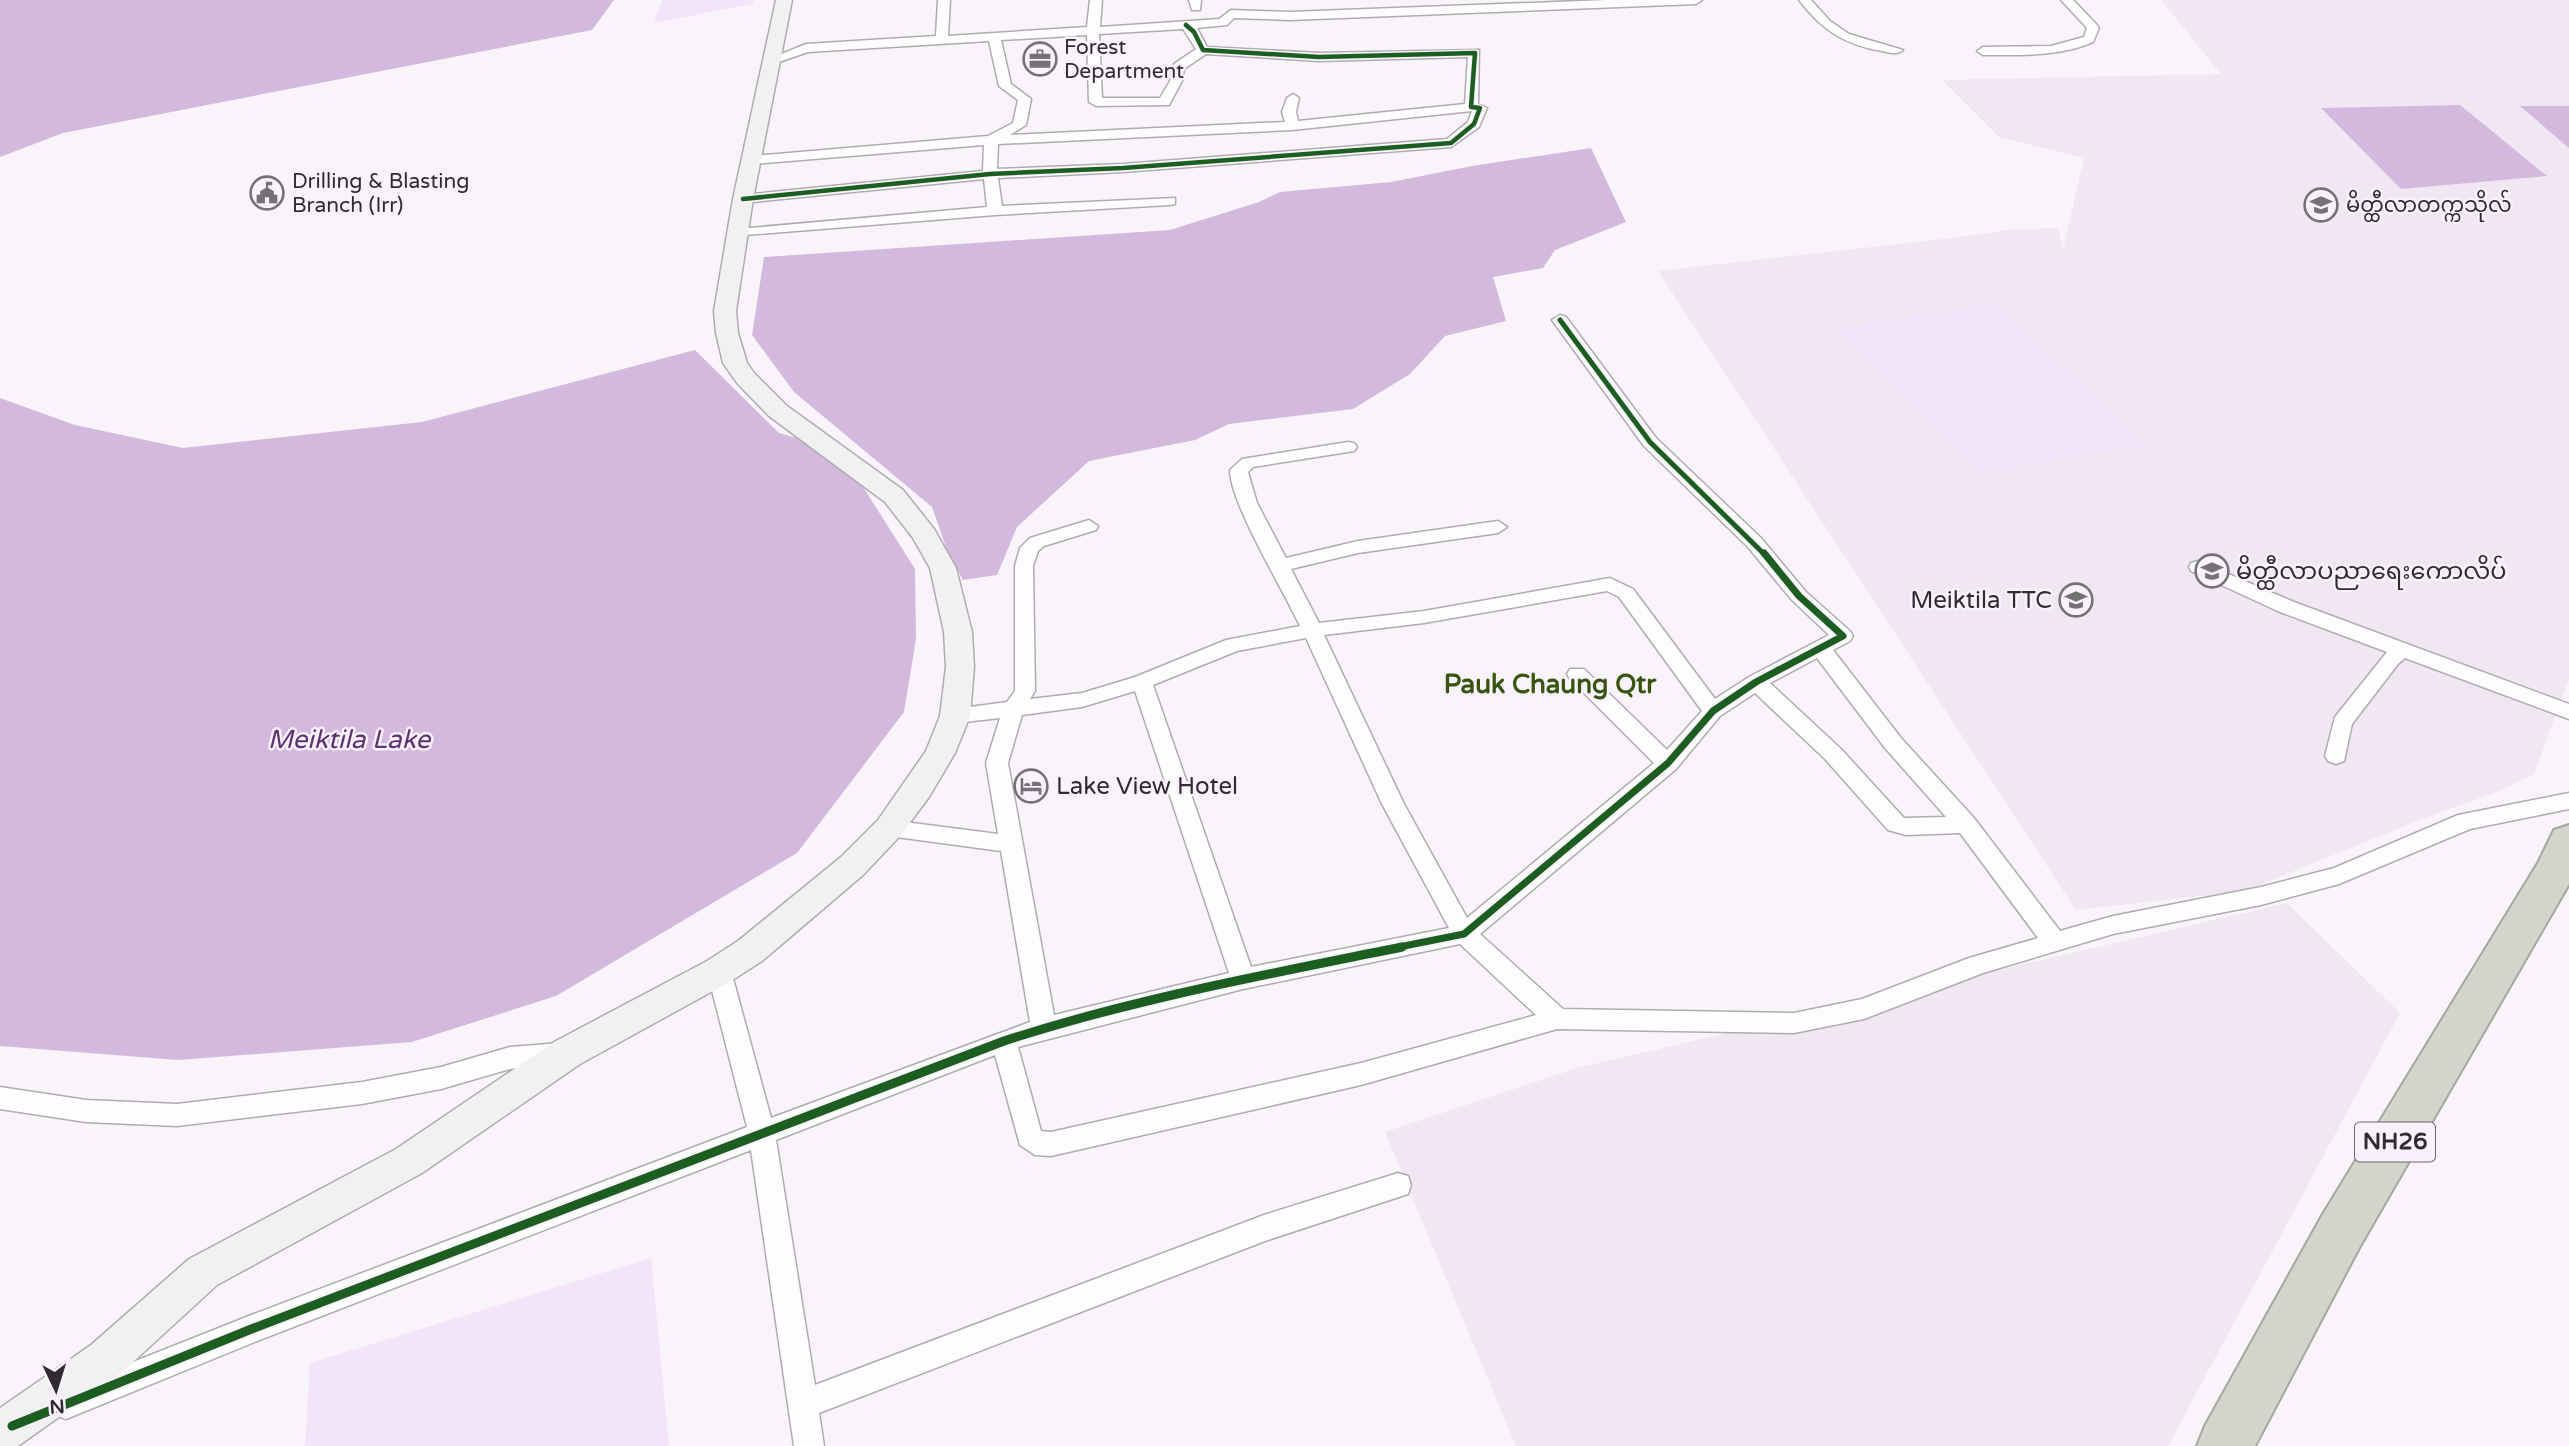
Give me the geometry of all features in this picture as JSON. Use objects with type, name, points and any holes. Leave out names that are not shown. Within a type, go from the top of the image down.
[{"type":"highway","name":"NH26","points":[[2225,1446],[2341,1231],[2449,1053],[2556,869],[2569,841]]},
{"type":"street","points":[[6,1429],[106,1359],[203,1272],[409,1161],[567,1053],[719,971],[750,951],[817,897],[889,828],[918,789],[940,752],[955,716],[960,667],[958,632],[943,569],[925,535],[894,496],[778,411],[745,378],[735,363],[725,311],[743,199],[784,0]]},
{"type":"street","points":[[942,41],[944,0]]},
{"type":"street","points":[[1096,0],[1093,32],[1096,102],[1164,102],[1176,81],[1178,67],[1203,50],[1319,57],[1475,53],[1471,107]]},
{"type":"street","points":[[773,60],[806,48],[1223,22],[1231,14],[1236,0]]},
{"type":"street","points":[[1289,15],[1293,0]]},
{"type":"street","points":[[1231,14],[1289,15],[1696,0]]},
{"type":"street","points":[[1805,0],[1829,29],[1866,46],[1897,50]]},
{"type":"street","points":[[1983,51],[2036,51],[2075,46],[2089,39],[2093,28],[2067,0]]},
{"type":"street","points":[[1186,25],[1194,32],[1203,50]]},
{"type":"street","points":[[992,140],[1019,125],[1025,99],[1005,86],[995,38]]},
{"type":"street","points":[[1292,126],[1289,112],[1293,98]]},
{"type":"street","points":[[743,199],[990,174],[1123,168],[1451,143],[1474,124],[1480,107],[1292,126],[992,140],[752,160]]},
{"type":"street","points":[[992,140],[990,174],[995,211]]},
{"type":"street","points":[[738,233],[995,211],[1170,201]]},
{"type":"street","points":[[6,1429],[254,1328],[1004,1041],[1044,1028],[1243,979],[1464,934],[1668,763],[1713,711],[1756,682],[1843,636],[1800,596],[1754,542],[1650,442],[1560,320]]},
{"type":"street","points":[[1348,447],[1248,463],[1239,470],[1238,479],[1393,804],[1464,934],[1557,1019]]},
{"type":"street","points":[[1044,1028],[997,763],[1013,710],[1024,691],[1024,566],[1029,548],[1037,542],[1089,526]]},
{"type":"street","points":[[1278,566],[1357,547],[1498,527]]},
{"type":"street","points":[[2199,567],[2287,607],[2569,712]]},
{"type":"street","points":[[955,716],[1082,700],[1142,682],[1233,645],[1312,630],[1424,617],[1610,584],[1626,593],[1713,711]]},
{"type":"street","points":[[1821,649],[1893,743],[1966,824],[2055,942]]},
{"type":"street","points":[[2336,756],[2343,722],[2391,659],[2403,650]]},
{"type":"street","points":[[1577,674],[1668,763]]},
{"type":"street","points":[[1142,682],[1243,979]]},
{"type":"street","points":[[1756,682],[1833,754],[1896,824],[1906,827],[1966,824]]},
{"type":"street","points":[[1004,1041],[1029,1137],[1035,1143],[1051,1144],[1361,1074],[1557,1019],[1794,1023],[1864,1009],[1978,965],[2055,942],[2113,925],[2262,896],[2339,875],[2466,821],[2569,801]]},
{"type":"street","points":[[889,828],[1010,844]]},
{"type":"street","points":[[719,971],[762,1134],[809,1446]]},
{"type":"street","points":[[0,1098],[86,1111],[177,1115],[362,1093],[441,1078],[510,1058],[567,1053]]},
{"type":"street","points":[[802,1405],[1264,1228],[1398,1185]]},
{"type":"shaded area","points":[[662,0],[754,0],[752,4],[654,23]]},
{"type":"shaded area","name":"မိတ္ထီလာပညာရေးကောလိပ်","points":[[2161,0],[2569,0],[2569,679],[2534,774],[2500,791],[2427,817],[2245,891],[2076,910],[1658,271],[2006,230],[2058,228],[2063,250],[2084,158],[1999,137],[1942,80],[2221,74]]},
{"type":"shaded area","points":[[1993,303],[2149,444],[1979,475],[1838,327]]},
{"type":"shaded area","points":[[2287,903],[2400,1013],[2168,1446],[1516,1446],[1385,1132],[1577,1068]]},
{"type":"shaded area","points":[[651,1258],[669,1446],[305,1446],[310,1363]]},
{"type":"water","points":[[0,0],[614,0],[592,30],[63,133],[0,157]]},
{"type":"water","points":[[2460,105],[2547,176],[2401,189],[2321,108]]},
{"type":"water","points":[[2520,106],[2569,106],[2569,148]]},
{"type":"water","points":[[1591,148],[1626,222],[1555,250],[1543,268],[1493,277],[1506,321],[1445,336],[1410,374],[1353,409],[1229,424],[1195,440],[1089,461],[1017,527],[997,575],[963,580],[948,553],[932,507],[794,392],[752,335],[764,257],[1170,230],[1259,202],[1280,192],[1391,182],[1472,166]]},
{"type":"water","name":"Meiktila Lake","points":[[695,350],[779,433],[811,442],[858,479],[915,569],[916,639],[904,712],[797,853],[556,996],[412,1042],[178,1060],[0,1046],[0,398],[75,425],[183,448],[422,422]]},
{"type":"cycle path","points":[[743,199],[990,174],[1123,168],[1451,143],[1474,124],[1480,108],[1471,107],[1475,53],[1319,57],[1203,50],[1194,32],[1186,25]]},
{"type":"cycle path","points":[[12,1426],[254,1328],[1004,1041],[1044,1028],[1243,979],[1464,934],[1668,763],[1713,711],[1756,682],[1843,636],[1799,596],[1754,542],[1650,442],[1560,320]]},
{"type":"place","name":"Forest Department","points":[[1040,59]]},
{"type":"place","name":"Drilling & Blasting Branch (Irr)","points":[[267,193]]},
{"type":"place","name":"မိတ္ထီလာတက္ကသိုလ်","points":[[2321,205]]},
{"type":"place","name":"မိတ္ထီလာပညာရေးကောလိပ်","points":[[2212,571]]},
{"type":"place","name":"Meiktila TTC","points":[[2076,600]]},
{"type":"place","name":"Lake View Hotel","points":[[1031,786]]},
{"type":"district","name":"Pauk Chaung Qtr","points":[[1550,684]]}]
